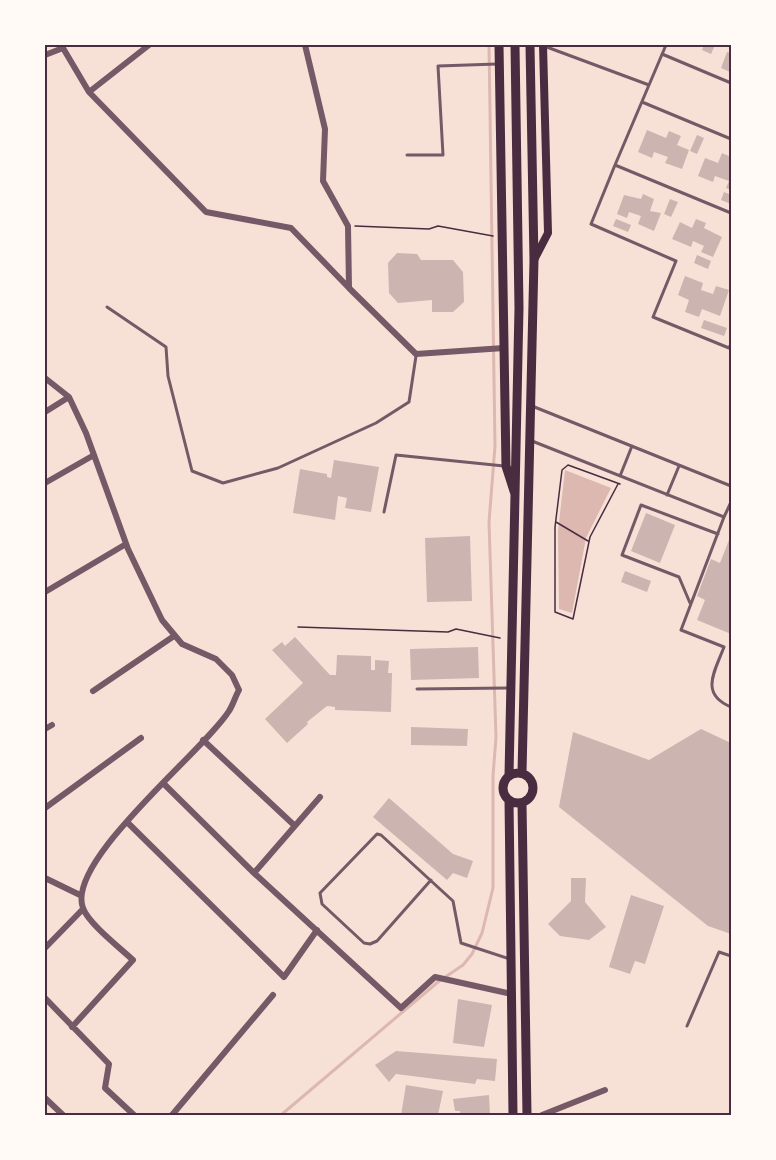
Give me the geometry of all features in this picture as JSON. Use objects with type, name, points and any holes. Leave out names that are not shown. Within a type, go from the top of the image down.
[{"type":"main road","points":[[500,45],[497,64],[502,466],[516,496]]},
{"type":"main road","points":[[513,1115],[509,800],[503,789],[509,775],[506,688],[516,496],[518,402],[515,45]]},
{"type":"main road","points":[[522,773],[534,260],[530,45]]},
{"type":"main road","points":[[534,260],[548,232],[543,45]]},
{"type":"main road","points":[[509,775],[522,773],[529,776],[534,785],[532,795],[522,802],[509,800]]},
{"type":"main road","points":[[522,802],[526,1115]]},
{"type":"street","points":[[89,92],[149,45]]},
{"type":"street","points":[[305,45],[325,129],[323,181],[348,226],[349,288]]},
{"type":"street","points":[[45,55],[63,47],[89,92],[206,212],[291,228],[416,354],[501,349]]},
{"type":"street","points":[[45,378],[69,397],[94,455],[126,544],[162,620],[182,645],[216,658],[231,675],[238,690],[229,712],[127,822],[90,867],[80,895],[83,909],[133,960],[72,1027]]},
{"type":"street","points":[[45,412],[69,397]]},
{"type":"street","points":[[45,483],[94,455]]},
{"type":"street","points":[[45,592],[126,544]]},
{"type":"street","points":[[93,691],[174,636]]},
{"type":"street","points":[[45,729],[52,725]]},
{"type":"street","points":[[45,808],[141,738]]},
{"type":"street","points":[[203,740],[295,826]]},
{"type":"street","points":[[163,783],[254,873],[401,1008],[435,977],[512,994]]},
{"type":"street","points":[[254,873],[320,797]]},
{"type":"street","points":[[127,822],[284,977],[316,930]]},
{"type":"street","points":[[45,879],[80,895]]},
{"type":"street","points":[[45,948],[83,909]]},
{"type":"street","points":[[172,1115],[273,995]]},
{"type":"street","points":[[45,998],[109,1064],[105,1088],[134,1115]]},
{"type":"street","points":[[542,1115],[605,1090]]},
{"type":"street","points":[[45,1098],[63,1115]]},
{"type":"lane","points":[[543,45],[649,85]]},
{"type":"lane","points":[[666,45],[591,224],[676,261],[653,317],[729,348],[731,344]]},
{"type":"lane","points":[[662,54],[731,83]]},
{"type":"lane","points":[[407,155],[443,155],[438,66],[497,64]]},
{"type":"lane","points":[[642,102],[731,139]]},
{"type":"lane","points":[[615,165],[731,213]]},
{"type":"lane","points":[[107,307],[166,347],[168,376],[192,471],[223,483],[278,468],[376,423],[409,402],[416,354]]},
{"type":"lane","points":[[531,406],[731,486]]},
{"type":"lane","points":[[531,440],[724,517]]},
{"type":"lane","points":[[620,476],[632,446]]},
{"type":"lane","points":[[384,512],[396,455],[502,466]]},
{"type":"lane","points":[[667,495],[679,465]]},
{"type":"lane","points":[[731,502],[681,630],[724,647],[711,681],[714,694],[720,703],[731,707]]},
{"type":"lane","points":[[691,605],[679,577],[622,555],[641,505],[718,534]]},
{"type":"lane","points":[[417,689],[506,688]]},
{"type":"lane","points":[[431,880],[377,941],[370,944],[364,942],[322,904],[320,898],[320,893],[377,834],[431,880],[453,901],[459,939],[481,950],[511,959]]},
{"type":"lane","points":[[687,1026],[719,952],[731,956]]},
{"type":"path","points":[[348,226],[429,229],[438,226],[497,236]]},
{"type":"path","points":[[618,483],[589,542],[573,619],[555,612],[555,521],[562,470],[568,465],[628,486]]},
{"type":"path","points":[[555,521],[589,542]]},
{"type":"path","points":[[298,627],[448,632],[456,629],[500,638]]},
{"type":"shaded area","points":[[565,470],[611,488],[586,538],[572,613],[559,609],[558,531]]},
{"type":"building","points":[[704,45],[715,45],[711,54],[702,50]]},
{"type":"building","points":[[727,52],[731,53],[730,72],[721,68]]},
{"type":"building","points":[[647,130],[666,138],[669,131],[681,136],[677,145],[689,150],[682,169],[665,163],[668,157],[654,152],[652,158],[638,152]]},
{"type":"building","points":[[697,135],[704,138],[697,154],[690,151]]},
{"type":"building","points":[[722,153],[731,157],[731,190],[726,188],[729,181],[715,176],[713,182],[698,176],[705,158],[718,163]]},
{"type":"building","points":[[724,192],[731,195],[731,204],[721,200]]},
{"type":"building","points":[[643,194],[654,199],[650,211],[661,213],[654,231],[638,224],[641,216],[629,212],[627,218],[617,214],[624,195],[641,199]]},
{"type":"building","points":[[670,199],[678,202],[671,217],[664,214]]},
{"type":"building","points":[[616,219],[631,225],[628,232],[613,226]]},
{"type":"building","points":[[696,219],[706,223],[704,228],[722,237],[713,257],[701,252],[704,246],[693,241],[691,247],[672,239],[680,222],[692,228]]},
{"type":"building","points":[[397,253],[417,254],[421,260],[453,260],[463,272],[464,302],[453,312],[432,312],[432,300],[398,303],[389,293],[388,263]]},
{"type":"building","points":[[697,255],[711,261],[708,269],[694,263]]},
{"type":"building","points":[[685,276],[703,283],[701,290],[713,294],[716,286],[729,290],[720,316],[702,309],[699,317],[685,312],[689,300],[678,295]]},
{"type":"building","points":[[704,320],[727,328],[724,336],[701,328]]},
{"type":"building","points":[[334,460],[379,467],[371,512],[345,508],[347,498],[338,496],[335,520],[293,513],[300,469],[327,474],[327,477],[331,478]]},
{"type":"building","points":[[646,513],[675,525],[660,563],[631,551]]},
{"type":"building","points":[[470,536],[472,601],[427,602],[425,538]]},
{"type":"building","points":[[729,540],[731,541],[731,634],[697,620],[705,600],[697,596],[711,559],[720,563]]},
{"type":"building","points":[[625,571],[651,581],[647,592],[621,582]]},
{"type":"building","points":[[295,637],[330,675],[336,675],[337,655],[371,656],[371,670],[375,670],[375,660],[389,661],[388,673],[392,673],[391,712],[335,710],[335,707],[327,706],[307,722],[308,724],[287,743],[265,719],[303,683],[272,650],[282,642],[285,646]]},
{"type":"building","points":[[478,647],[479,678],[411,680],[410,649]]},
{"type":"building","points":[[411,727],[468,729],[467,746],[411,745]]},
{"type":"building","points":[[701,729],[731,743],[731,934],[708,926],[559,807],[573,732],[649,760]]},
{"type":"building","points":[[389,798],[453,854],[473,861],[467,878],[453,873],[447,880],[373,817]]},
{"type":"building","points":[[571,878],[586,878],[585,902],[606,927],[589,940],[560,936],[548,924],[571,901]]},
{"type":"building","points":[[631,895],[664,906],[645,964],[635,961],[630,974],[609,967]]},
{"type":"building","points":[[458,999],[492,1005],[484,1047],[453,1043]]},
{"type":"building","points":[[396,1051],[497,1059],[495,1081],[477,1079],[475,1084],[396,1074],[389,1082],[375,1065]]},
{"type":"building","points":[[406,1085],[443,1091],[438,1115],[401,1115]]},
{"type":"building","points":[[489,1095],[490,1115],[460,1115],[460,1111],[455,1111],[453,1099]]},
{"type":"waterway","points":[[281,1115],[438,982],[463,965],[472,954],[482,933],[493,888],[493,776],[496,737],[489,522],[495,446],[489,45]]}]
